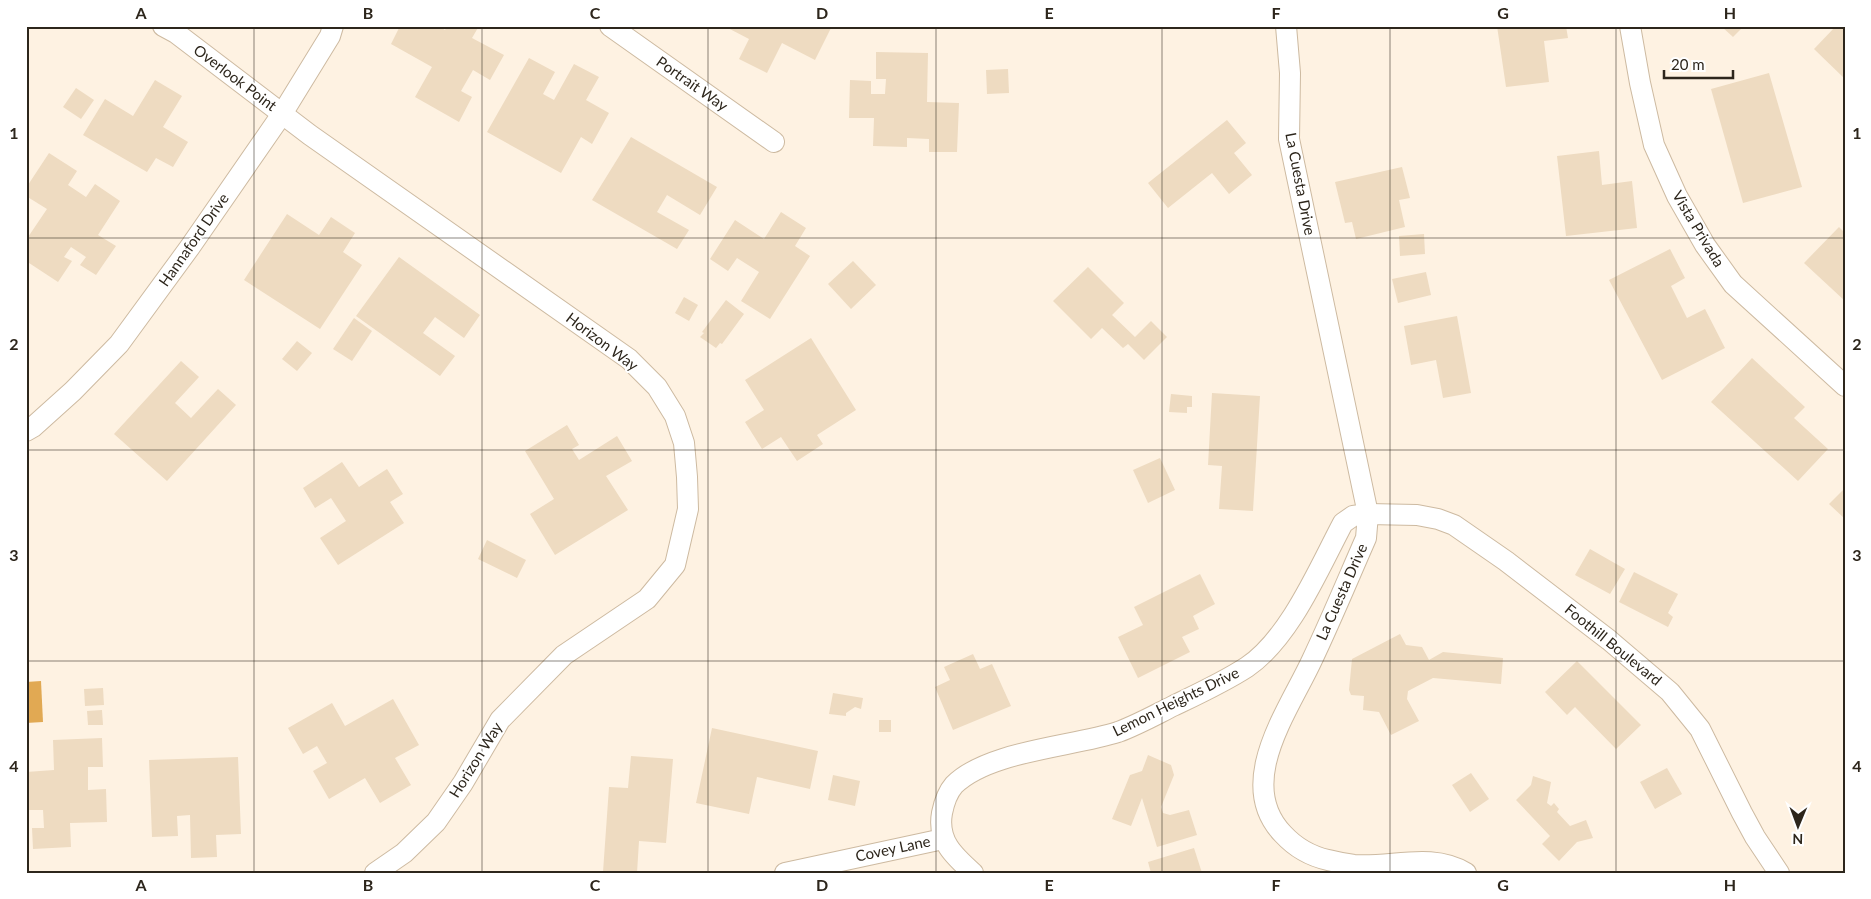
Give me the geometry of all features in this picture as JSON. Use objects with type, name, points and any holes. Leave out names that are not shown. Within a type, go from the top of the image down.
[{"type":"street","name":"Overlook Point","points":[[163,26],[176,33],[282,114]]},
{"type":"street","name":"Hannaford Drive","points":[[26,431],[73,391],[119,344],[190,247],[282,114],[330,36],[333,26]]},
{"type":"street","name":"Portrait Way","points":[[610,26],[774,142]]},
{"type":"street","name":"La Cuesta Drive","points":[[1286,26],[1290,73],[1289,139],[1368,514],[1366,538],[1312,660],[1272,742],[1266,759],[1264,787],[1267,810],[1276,827],[1288,840],[1306,853],[1326,860],[1354,865],[1434,861],[1454,866],[1466,873]]},
{"type":"street","name":"Vista Privada","points":[[1630,26],[1654,145],[1677,196],[1705,245],[1734,284],[1845,386]]},
{"type":"street","name":"Horizon Way","points":[[282,114],[628,359],[657,387],[675,416],[684,443],[688,509],[675,565],[647,600],[564,655],[500,720],[463,783],[436,822],[404,853],[375,873]]},
{"type":"street","name":"Lemon Heights Drive","points":[[943,839],[942,817],[945,801],[953,786],[969,773],[992,763],[1027,752],[1082,742],[1119,731],[1215,686],[1247,667],[1264,654],[1292,617],[1343,523],[1352,516],[1368,514]]},
{"type":"street","name":"Foothill Boulevard","points":[[1368,514],[1417,515],[1438,519],[1454,525],[1506,561],[1640,664],[1670,692],[1700,729],[1755,837],[1779,873]]},
{"type":"street","name":"Covey Lane","points":[[785,873],[943,839]]},
{"type":"street","points":[[943,839],[951,852],[974,873]]},
{"type":"shaded area","points":[[41,681],[43,722],[26,723],[26,682]]},
{"type":"building","points":[[400,26],[439,26],[445,30],[447,26],[479,26],[472,38],[504,55],[490,80],[473,70],[461,91],[472,97],[459,122],[415,97],[432,67],[391,44]]},
{"type":"building","points":[[724,26],[832,26],[815,60],[782,43],[767,73],[739,59],[749,39]]},
{"type":"building","points":[[1497,26],[1566,26],[1568,38],[1544,41],[1549,82],[1506,87]]},
{"type":"building","points":[[1721,26],[1744,26],[1733,37]]},
{"type":"building","points":[[1836,26],[1845,26],[1845,79],[1814,49]]},
{"type":"building","points":[[876,52],[928,53],[927,102],[959,103],[957,152],[929,152],[929,139],[907,138],[907,147],[873,146],[874,118],[849,118],[850,80],[871,81],[871,94],[885,94],[886,79],[876,79]]},
{"type":"building","points":[[529,58],[555,72],[543,94],[554,100],[574,64],[599,77],[586,100],[609,113],[592,144],[581,137],[561,173],[487,132]]},
{"type":"building","points":[[1008,69],[1009,93],[987,94],[986,70]]},
{"type":"building","points":[[1769,73],[1802,187],[1743,203],[1711,89]]},
{"type":"building","points":[[155,80],[182,96],[163,127],[188,142],[173,167],[156,158],[147,172],[83,135],[105,99],[133,116]]},
{"type":"building","points":[[76,88],[94,100],[81,119],[63,107]]},
{"type":"building","points":[[1227,120],[1246,143],[1234,153],[1252,175],[1229,194],[1212,173],[1168,208],[1148,183]]},
{"type":"building","points":[[631,137],[717,187],[700,215],[667,195],[657,212],[689,230],[677,249],[592,200]]},
{"type":"building","points":[[1599,151],[1602,185],[1632,181],[1637,228],[1566,236],[1557,156]]},
{"type":"building","points":[[49,153],[77,171],[68,185],[86,197],[95,184],[120,201],[98,235],[116,246],[96,275],[80,265],[86,257],[71,247],[64,257],[72,261],[58,282],[26,261],[26,240],[47,209],[26,196],[26,188]]},
{"type":"building","points":[[1402,167],[1410,198],[1399,200],[1405,227],[1356,239],[1352,222],[1345,223],[1335,182]]},
{"type":"building","points":[[781,212],[806,228],[795,246],[810,256],[770,319],[741,301],[759,272],[737,258],[728,271],[710,259],[735,220],[764,239]]},
{"type":"building","points":[[287,214],[319,235],[331,217],[355,233],[343,252],[362,265],[320,329],[244,280]]},
{"type":"building","points":[[1839,227],[1845,233],[1845,301],[1804,263]]},
{"type":"building","points":[[1424,234],[1425,254],[1400,256],[1399,236]]},
{"type":"building","points":[[1670,249],[1685,278],[1671,286],[1687,318],[1705,309],[1725,348],[1662,380],[1609,280]]},
{"type":"building","points":[[399,257],[480,315],[464,338],[435,317],[423,333],[455,356],[440,376],[356,316]]},
{"type":"building","points":[[853,261],[876,285],[851,309],[828,284]]},
{"type":"building","points":[[1088,267],[1124,303],[1112,315],[1135,337],[1151,321],[1167,337],[1144,360],[1128,344],[1123,348],[1102,328],[1091,339],[1053,301]]},
{"type":"building","points":[[1426,272],[1431,295],[1398,303],[1392,279]]},
{"type":"building","points":[[684,297],[698,305],[689,321],[675,313]]},
{"type":"building","points":[[726,300],[744,314],[722,344],[720,343],[716,348],[700,337]]},
{"type":"building","points":[[1457,316],[1471,393],[1443,398],[1436,360],[1411,365],[1404,326]]},
{"type":"building","points":[[354,318],[372,331],[352,361],[333,349]]},
{"type":"building","points":[[811,338],[856,410],[817,435],[823,444],[797,461],[781,437],[762,449],[745,422],[764,410],[745,380]]},
{"type":"building","points":[[297,341],[312,353],[297,371],[282,359]]},
{"type":"building","points":[[1752,358],[1805,407],[1794,418],[1828,449],[1798,481],[1711,402]]},
{"type":"building","points":[[181,361],[199,377],[175,403],[191,418],[218,389],[236,405],[167,481],[114,434]]},
{"type":"building","points":[[1212,393],[1260,396],[1253,511],[1219,509],[1222,466],[1208,465]]},
{"type":"building","points":[[1171,394],[1192,396],[1192,407],[1187,407],[1187,413],[1169,412]]},
{"type":"building","points":[[567,425],[579,445],[572,449],[579,460],[617,436],[632,461],[606,476],[628,510],[555,555],[530,514],[554,499],[525,451]]},
{"type":"building","points":[[1160,458],[1175,490],[1148,503],[1133,470]]},
{"type":"building","points":[[342,462],[359,487],[387,469],[403,494],[390,502],[404,523],[338,565],[320,538],[346,521],[331,498],[315,508],[303,488]]},
{"type":"building","points":[[1845,488],[1845,519],[1829,504]]},
{"type":"building","points":[[487,540],[526,560],[517,578],[478,559]]},
{"type":"building","points":[[1590,549],[1625,569],[1610,594],[1575,575]]},
{"type":"building","points":[[1634,572],[1678,594],[1668,613],[1673,617],[1668,627],[1619,602]]},
{"type":"building","points":[[1200,574],[1215,604],[1193,616],[1199,629],[1182,637],[1190,652],[1138,678],[1118,637],[1143,625],[1134,607]]},
{"type":"building","points":[[1400,634],[1406,645],[1422,647],[1429,660],[1443,652],[1503,658],[1501,684],[1433,678],[1408,691],[1407,699],[1419,721],[1391,735],[1379,712],[1363,710],[1364,696],[1351,695],[1349,690],[1352,659]]},
{"type":"building","points":[[973,654],[980,669],[992,664],[1011,706],[953,730],[935,687],[950,680],[944,667]]},
{"type":"building","points":[[1577,661],[1641,725],[1616,749],[1575,707],[1567,715],[1545,692]]},
{"type":"building","points":[[103,688],[104,705],[85,706],[84,689]]},
{"type":"building","points":[[833,693],[863,698],[861,709],[855,707],[846,713],[846,716],[829,714]]},
{"type":"building","points":[[393,699],[419,745],[395,758],[411,785],[380,803],[365,778],[329,799],[313,771],[327,763],[317,746],[303,754],[288,728],[332,703],[345,726]]},
{"type":"building","points":[[102,710],[103,725],[88,725],[87,711]]},
{"type":"building","points":[[879,720],[891,720],[891,732],[879,732]]},
{"type":"building","points":[[712,728],[818,751],[810,789],[757,777],[749,814],[696,803]]},
{"type":"building","points":[[102,738],[103,767],[88,767],[88,790],[106,789],[107,822],[70,823],[71,847],[33,849],[32,828],[44,828],[43,810],[26,810],[26,772],[54,770],[53,740]]},
{"type":"building","points":[[1148,755],[1171,765],[1174,775],[1161,807],[1163,813],[1170,815],[1189,810],[1197,835],[1157,847],[1142,798],[1131,826],[1112,819],[1130,775],[1142,771]]},
{"type":"building","points":[[631,756],[673,759],[666,843],[639,841],[637,873],[603,872],[609,787],[628,788]]},
{"type":"building","points":[[238,757],[241,834],[216,835],[217,857],[191,858],[190,815],[177,816],[178,836],[152,837],[149,760]]},
{"type":"building","points":[[1667,768],[1682,794],[1655,809],[1640,782]]},
{"type":"building","points":[[1471,773],[1489,799],[1470,812],[1452,785]]},
{"type":"building","points":[[833,775],[860,781],[855,806],[828,800]]},
{"type":"building","points":[[1533,776],[1551,782],[1547,803],[1551,806],[1554,803],[1559,809],[1557,812],[1570,826],[1586,820],[1593,838],[1577,842],[1559,861],[1542,844],[1550,836],[1516,800],[1531,785]]},
{"type":"building","points":[[1194,848],[1202,873],[1151,873],[1148,862]]}]
